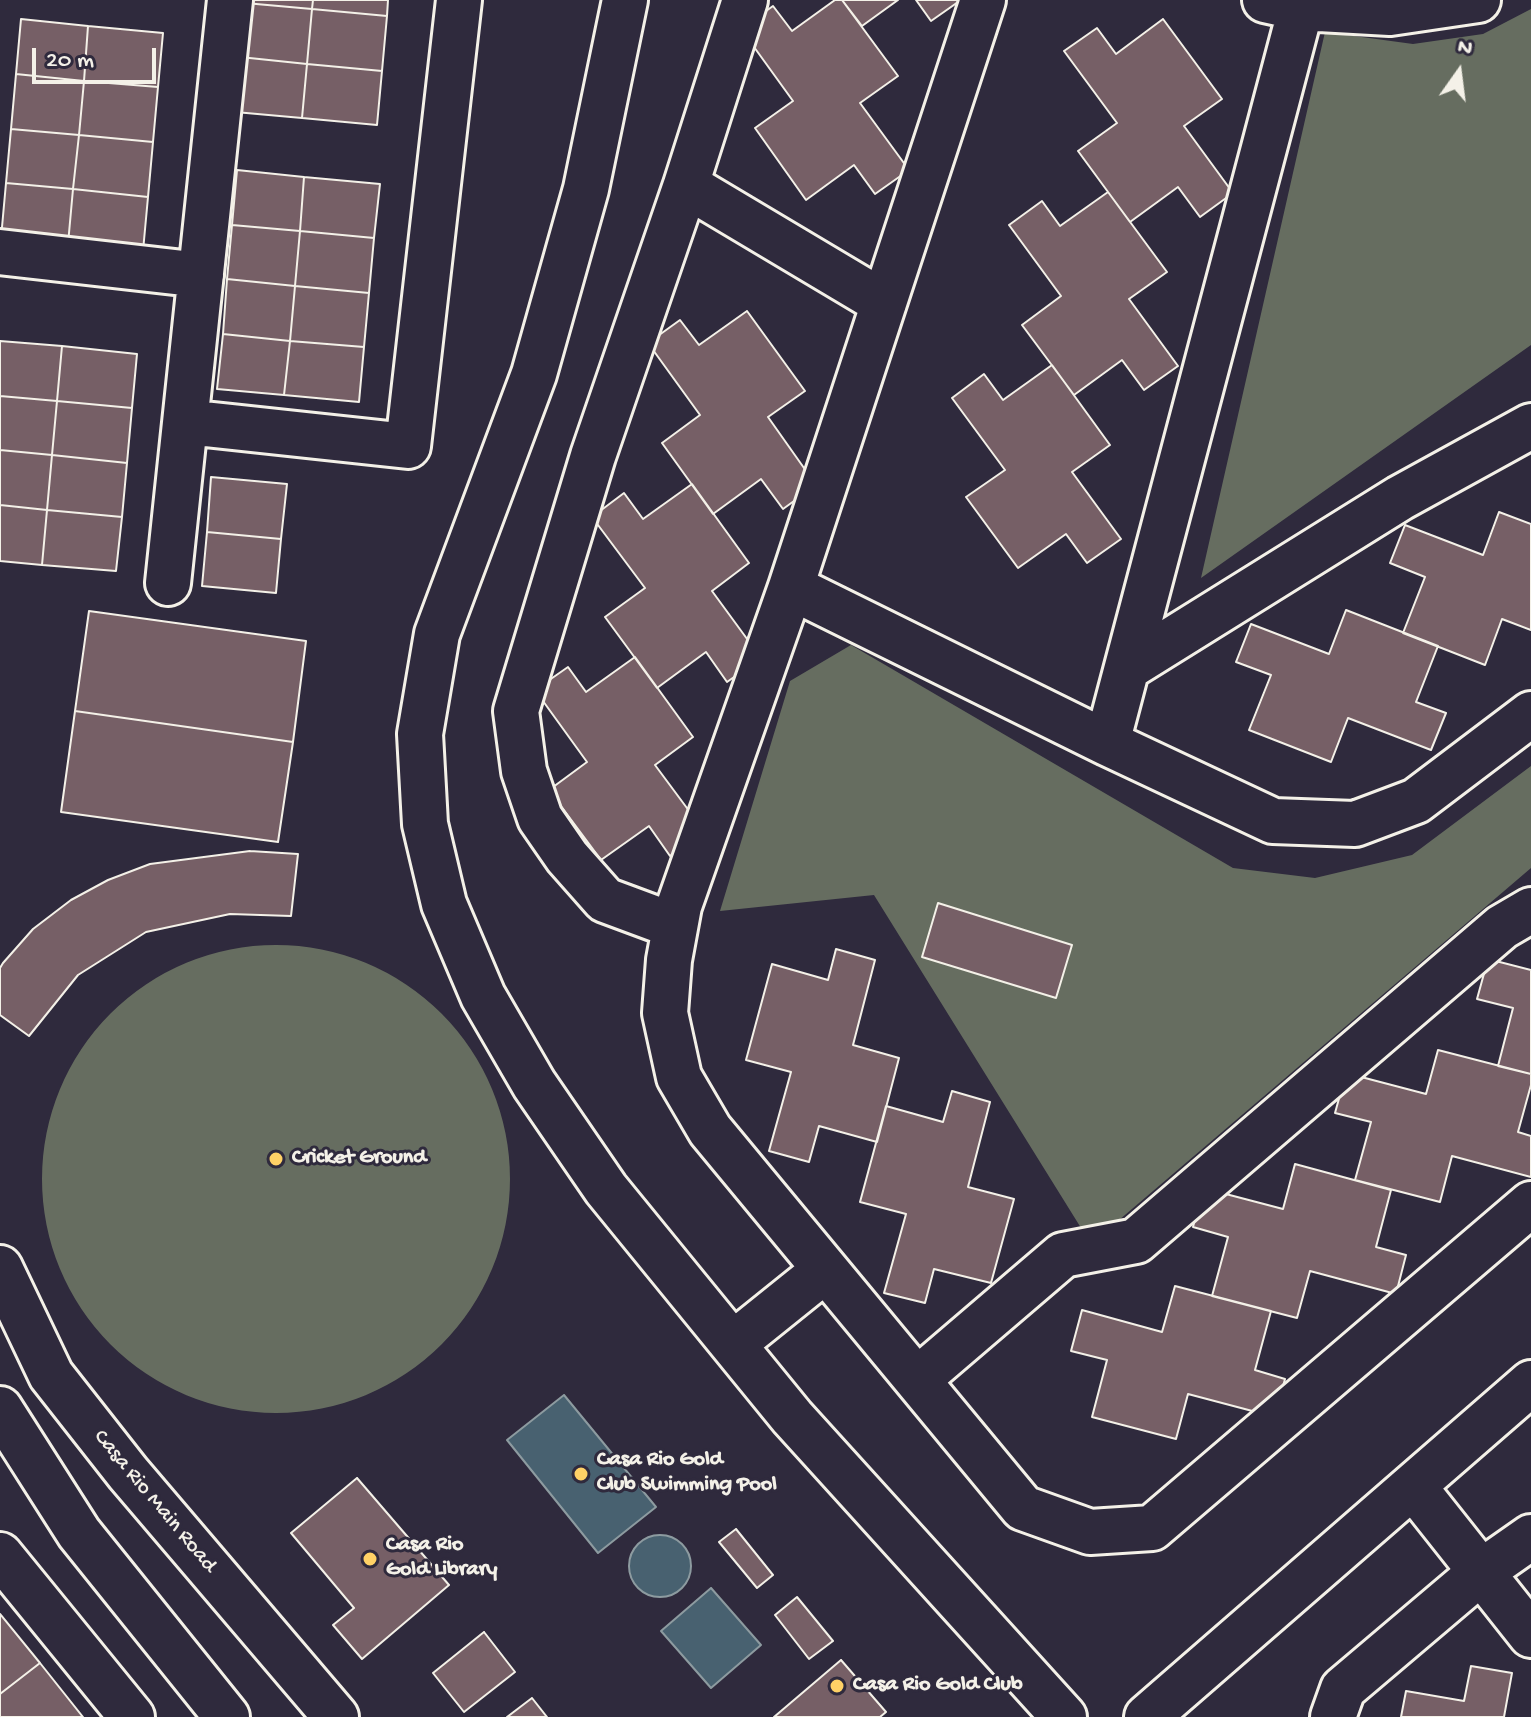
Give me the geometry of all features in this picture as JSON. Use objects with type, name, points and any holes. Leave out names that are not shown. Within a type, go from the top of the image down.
[{"type":"street","points":[[168,583],[230,0]]},
{"type":"street","points":[[186,422],[408,446],[459,0]]},
{"type":"street","points":[[625,0],[586,189],[534,374],[437,634],[420,734],[425,824],[444,904],[483,996],[534,1084],[606,1189],[792,1417],[1064,1717]]},
{"type":"street","points":[[675,926],[605,900],[567,857],[540,818],[524,771],[516,711],[593,456],[686,185],[745,0]]},
{"type":"street","points":[[983,0],[791,587],[679,906],[669,960],[665,1013],[679,1077],[710,1130],[1023,1508],[1090,1532],[1152,1528],[1531,1204]]},
{"type":"street","points":[[1107,743],[1283,4],[1390,13],[1478,0]]},
{"type":"street","points":[[686,185],[884,303]]},
{"type":"street","points":[[0,252],[201,275]]},
{"type":"street","points":[[1127,668],[1400,498],[1531,426]]},
{"type":"street","points":[[791,587],[1273,821],[1355,824],[1416,801],[1531,714]]},
{"type":"street","points":[[917,1380],[1063,1255],[1136,1241],[1502,927],[1531,910]]},
{"type":"street","name":"Casa Rio Main Road","points":[[0,1268],[51,1375],[128,1473],[336,1717]]},
{"type":"street","points":[[733,1344],[825,1270]]},
{"type":"street","points":[[1147,1717],[1531,1383]]},
{"type":"street","points":[[0,1409],[79,1533],[227,1717]]},
{"type":"street","points":[[1413,1486],[1531,1635]]},
{"type":"street","points":[[1333,1717],[1343,1689],[1481,1572],[1531,1537]]},
{"type":"street","points":[[0,1555],[132,1717]]},
{"type":"green space","points":[[1531,9],[1531,345],[1201,578],[1325,32],[1413,44],[1483,34]]},
{"type":"green space","points":[[851,645],[1233,868],[1315,878],[1412,855],[1531,766],[1531,868],[1091,1244],[874,895],[720,911],[790,681]]},
{"type":"green space","name":"Cricket Ground","points":[[276,945],[322,950],[366,963],[406,985],[441,1014],[470,1049],[492,1089],[505,1133],[510,1179],[505,1225],[492,1269],[470,1309],[441,1344],[406,1373],[366,1395],[322,1408],[276,1413],[230,1408],[186,1395],[146,1373],[111,1344],[82,1309],[60,1269],[47,1225],[42,1179],[47,1133],[60,1089],[82,1049],[111,1014],[146,985],[186,963],[230,950]]},
{"type":"water","name":"Casa Rio Gold Club Swimming Pool","points":[[564,1395],[656,1507],[598,1553],[507,1440]]},
{"type":"water","name":"Casa Rio Gold Club Swimming Pool","points":[[660,1535],[672,1537],[682,1544],[689,1554],[689,1578],[682,1588],[672,1595],[660,1597],[648,1595],[638,1588],[631,1578],[629,1566],[631,1554],[638,1544],[648,1537]]},
{"type":"water","points":[[711,1588],[761,1645],[711,1688],[661,1631]]},
{"type":"building","points":[[246,0],[313,0],[312,9],[245,3]]},
{"type":"building","points":[[313,0],[388,0],[387,16],[312,9]]},
{"type":"building","points":[[835,0],[842,0],[898,76],[860,103],[909,170],[875,194],[854,165],[806,200],[755,128],[793,101],[741,29],[773,6],[792,31]]},
{"type":"building","points":[[842,0],[898,0],[862,26]]},
{"type":"building","points":[[916,0],[961,0],[931,21]]},
{"type":"building","points":[[245,3],[312,9],[307,64],[240,57]]},
{"type":"building","points":[[312,9],[387,16],[382,71],[307,64]]},
{"type":"building","points":[[21,19],[88,26],[84,81],[16,74]]},
{"type":"building","points":[[1163,19],[1222,99],[1184,126],[1233,193],[1200,217],[1178,187],[1130,222],[1078,151],[1117,123],[1064,51],[1097,28],[1116,54]]},
{"type":"building","points":[[88,26],[163,33],[158,87],[84,81]]},
{"type":"building","points":[[240,57],[307,64],[302,118],[235,112]]},
{"type":"building","points":[[307,64],[382,71],[377,125],[302,118]]},
{"type":"building","points":[[16,74],[84,81],[79,135],[11,129]]},
{"type":"building","points":[[84,81],[158,87],[153,142],[79,135]]},
{"type":"building","points":[[11,129],[79,135],[73,189],[6,183]]},
{"type":"building","points":[[79,135],[153,142],[148,197],[73,189]]},
{"type":"building","points":[[237,170],[304,177],[300,231],[232,225]]},
{"type":"building","points":[[304,177],[380,184],[374,238],[300,231]]},
{"type":"building","points":[[6,183],[73,189],[68,244],[1,238]]},
{"type":"building","points":[[73,189],[148,197],[143,251],[68,244]]},
{"type":"building","points":[[1108,192],[1167,272],[1129,299],[1178,366],[1144,390],[1122,360],[1074,395],[1022,325],[1061,296],[1009,225],[1042,201],[1060,226]]},
{"type":"building","points":[[232,225],[300,231],[295,286],[227,279]]},
{"type":"building","points":[[300,231],[374,238],[369,293],[295,286]]},
{"type":"building","points":[[227,279],[295,286],[290,341],[223,334]]},
{"type":"building","points":[[295,286],[369,293],[364,347],[290,341]]},
{"type":"building","points":[[747,311],[805,391],[768,417],[816,485],[783,509],[761,479],[713,514],[662,443],[700,415],[648,343],[680,320],[699,345]]},
{"type":"building","points":[[223,334],[290,341],[284,395],[217,389]]},
{"type":"building","points":[[0,341],[62,346],[57,401],[0,396]]},
{"type":"building","points":[[290,341],[364,347],[359,402],[284,395]]},
{"type":"building","points":[[62,346],[137,354],[132,408],[57,401]]},
{"type":"building","points":[[1052,365],[1110,445],[1072,472],[1121,539],[1087,563],[1066,534],[1018,568],[966,497],[1005,470],[952,398],[984,374],[1003,400]]},
{"type":"building","points":[[0,396],[57,401],[52,455],[0,450]]},
{"type":"building","points":[[57,401],[132,408],[127,463],[52,455]]},
{"type":"building","points":[[0,450],[52,455],[47,510],[0,505]]},
{"type":"building","points":[[52,455],[127,463],[122,517],[47,510]]},
{"type":"building","points":[[211,477],[287,484],[281,539],[207,532]]},
{"type":"building","points":[[692,484],[749,563],[712,591],[761,658],[727,682],[706,652],[657,688],[605,617],[645,588],[592,517],[624,493],[643,519]]},
{"type":"building","points":[[0,505],[47,510],[42,565],[0,561]]},
{"type":"building","points":[[47,510],[122,517],[116,571],[42,565]]},
{"type":"building","points":[[1499,512],[1531,524],[1531,630],[1502,619],[1485,665],[1403,633],[1425,577],[1390,563],[1405,525],[1483,555]]},
{"type":"building","points":[[207,532],[281,539],[276,593],[202,586]]},
{"type":"building","points":[[1346,610],[1438,646],[1416,702],[1446,713],[1431,750],[1348,718],[1331,762],[1249,730],[1271,675],[1236,662],[1251,624],[1329,654]]},
{"type":"building","points":[[89,611],[306,641],[293,742],[75,711]]},
{"type":"building","points":[[635,657],[693,737],[655,765],[704,831],[670,856],[649,826],[601,860],[549,790],[587,762],[535,690],[568,667],[586,692]]},
{"type":"building","points":[[75,711],[293,742],[278,842],[61,812]]},
{"type":"building","points":[[250,851],[298,854],[291,916],[230,914],[146,932],[78,975],[29,1036],[0,1015],[0,968],[3,963],[33,929],[71,900],[108,880],[150,864]]},
{"type":"building","points":[[938,903],[1072,945],[1056,998],[922,957]]},
{"type":"building","points":[[836,949],[875,960],[853,1045],[899,1058],[877,1142],[819,1126],[809,1162],[769,1151],[791,1072],[746,1060],[772,964],[828,980]]},
{"type":"building","points":[[1488,959],[1531,970],[1531,1074],[1498,1066],[1513,1008],[1477,999]]},
{"type":"building","points":[[1438,1050],[1531,1074],[1531,1085],[1518,1132],[1531,1136],[1531,1177],[1452,1156],[1440,1202],[1355,1180],[1371,1122],[1335,1113],[1346,1073],[1426,1094]]},
{"type":"building","points":[[952,1091],[990,1102],[968,1187],[1014,1199],[991,1283],[934,1269],[925,1303],[884,1293],[906,1214],[860,1202],[886,1106],[943,1122]]},
{"type":"building","points":[[1295,1164],[1391,1190],[1376,1247],[1406,1255],[1396,1294],[1310,1271],[1297,1318],[1212,1296],[1228,1237],[1193,1227],[1203,1188],[1283,1209]]},
{"type":"building","points":[[1175,1286],[1271,1311],[1255,1370],[1285,1379],[1275,1417],[1188,1394],[1176,1439],[1092,1417],[1107,1360],[1071,1351],[1082,1310],[1162,1332]]},
{"type":"building","name":"Casa Rio Gold Library","points":[[357,1478],[449,1585],[362,1659],[333,1625],[354,1608],[291,1533]]},
{"type":"building","points":[[736,1529],[773,1575],[757,1588],[719,1542]]},
{"type":"building","points":[[797,1597],[833,1641],[809,1659],[775,1615]]},
{"type":"building","points":[[0,1614],[40,1663],[0,1694]]},
{"type":"building","points":[[484,1632],[515,1672],[464,1712],[433,1673]]},
{"type":"building","name":"Casa Rio Gold Club","points":[[841,1660],[886,1712],[880,1717],[774,1717]]},
{"type":"building","points":[[40,1663],[83,1717],[0,1717],[0,1694]]},
{"type":"building","points":[[1471,1666],[1512,1673],[1504,1717],[1401,1717],[1406,1691],[1464,1701]]},
{"type":"building","points":[[532,1698],[547,1717],[507,1717]]},
{"type":"place","name":"Cricket Ground","points":[[276,1159]]},
{"type":"place","name":"Casa Rio Gold Club Swimming Pool","points":[[581,1474]]},
{"type":"place","name":"Casa Rio Gold Library","points":[[370,1559]]},
{"type":"place","name":"Casa Rio Gold Club","points":[[837,1686]]}]
